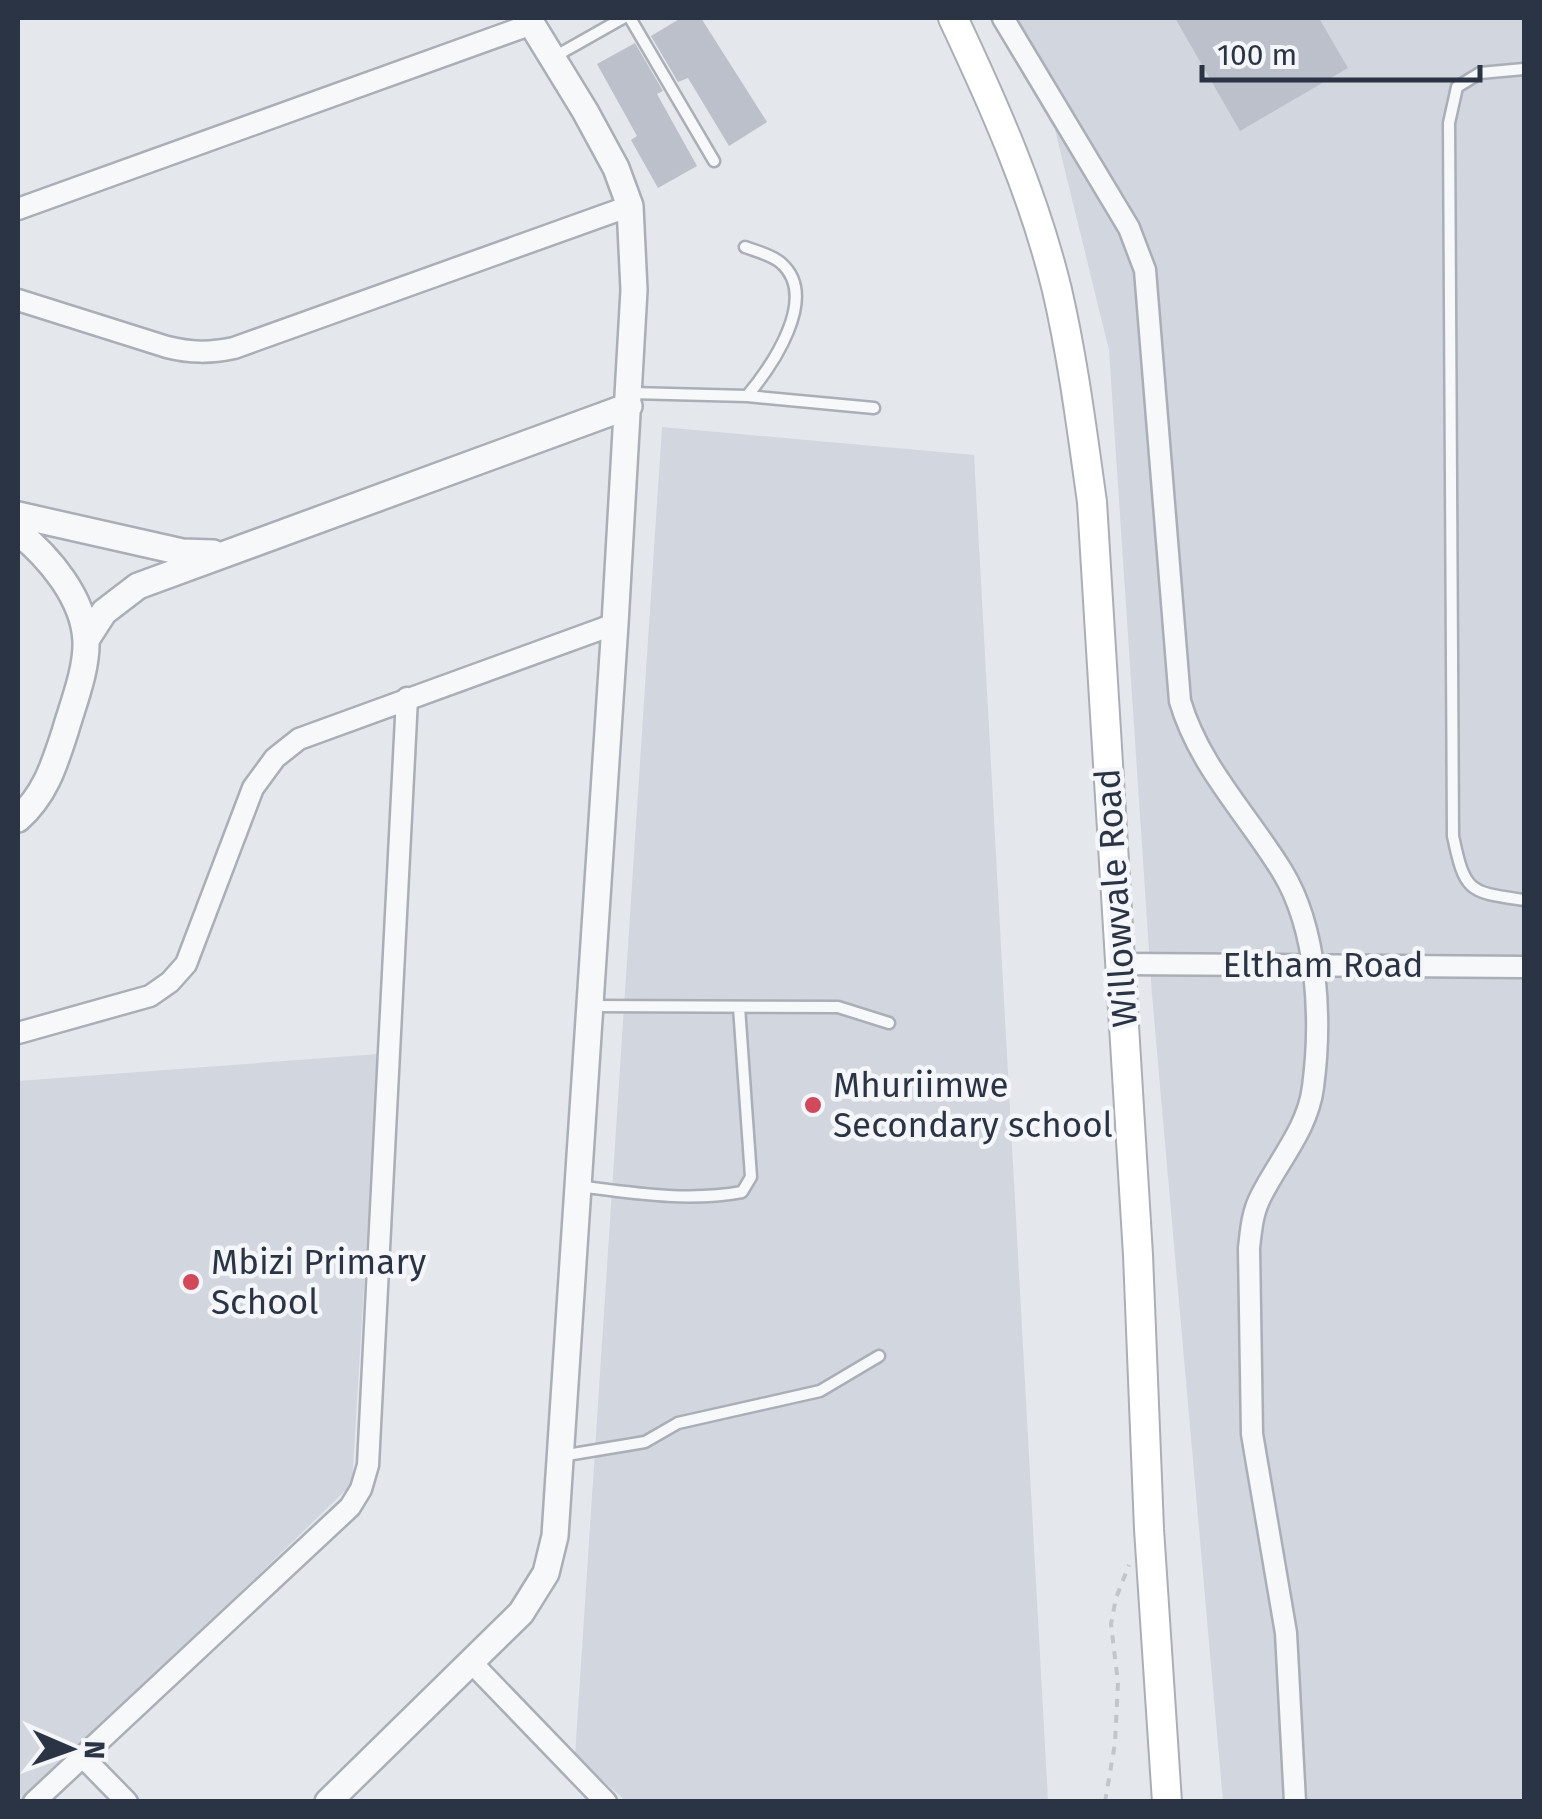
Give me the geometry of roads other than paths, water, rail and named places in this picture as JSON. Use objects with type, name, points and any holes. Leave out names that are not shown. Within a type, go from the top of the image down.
[{"type":"main road","name":"Willowvale Road","points":[[952,18],[1024,182],[1056,288],[1076,388],[1092,502],[1138,1255],[1148,1529],[1167,1802]]},
{"type":"street","points":[[1002,18],[1129,228],[1145,270],[1180,701],[1198,750],[1284,873],[1302,916],[1314,964],[1313,1092],[1303,1123],[1259,1198],[1249,1248],[1252,1434],[1286,1633],[1295,1802]]},
{"type":"street","points":[[18,209],[530,21],[608,154],[630,206],[634,290],[629,400],[555,1536],[546,1573],[520,1613],[344,1797]]},
{"type":"street","points":[[18,300],[167,348],[190,353],[214,352],[252,342],[630,206]]},
{"type":"street","points":[[18,819],[32,807],[50,778],[81,674],[86,640],[104,612],[120,598],[138,586],[629,400]]},
{"type":"street","points":[[18,516],[182,552],[221,554]]},
{"type":"street","points":[[18,532],[39,549],[67,584],[86,640]]},
{"type":"street","points":[[18,1032],[150,996],[170,982],[186,964],[253,788],[275,758],[299,739],[615,624]]},
{"type":"street","points":[[34,1802],[350,1507],[361,1489],[368,1465],[407,698]]},
{"type":"street","name":"Eltham Road","points":[[1121,964],[1524,967]]},
{"type":"street","points":[[471,1662],[606,1802]]},
{"type":"street","points":[[82,1756],[127,1802]]},
{"type":"lane","points":[[552,58],[622,18]]},
{"type":"lane","points":[[630,18],[714,161]]},
{"type":"lane","points":[[1524,69],[1480,73],[1457,87],[1449,143],[1453,836],[1459,866],[1468,884],[1480,894],[1524,900]]},
{"type":"lane","points":[[745,246],[780,261],[795,280],[796,306],[770,368],[748,396]]},
{"type":"lane","points":[[629,400],[748,396],[874,408]]},
{"type":"lane","points":[[590,1006],[838,1007],[888,1023]]},
{"type":"lane","points":[[578,1186],[666,1197],[716,1197],[742,1192],[751,1177],[739,1006]]},
{"type":"lane","points":[[560,1456],[645,1442],[678,1423],[820,1392],[880,1356]]},
{"type":"place","name":"Mhuriimwe Secondary school","points":[[813,1105]]},
{"type":"place","name":"Mbizi Primary School","points":[[191,1282]]}]
